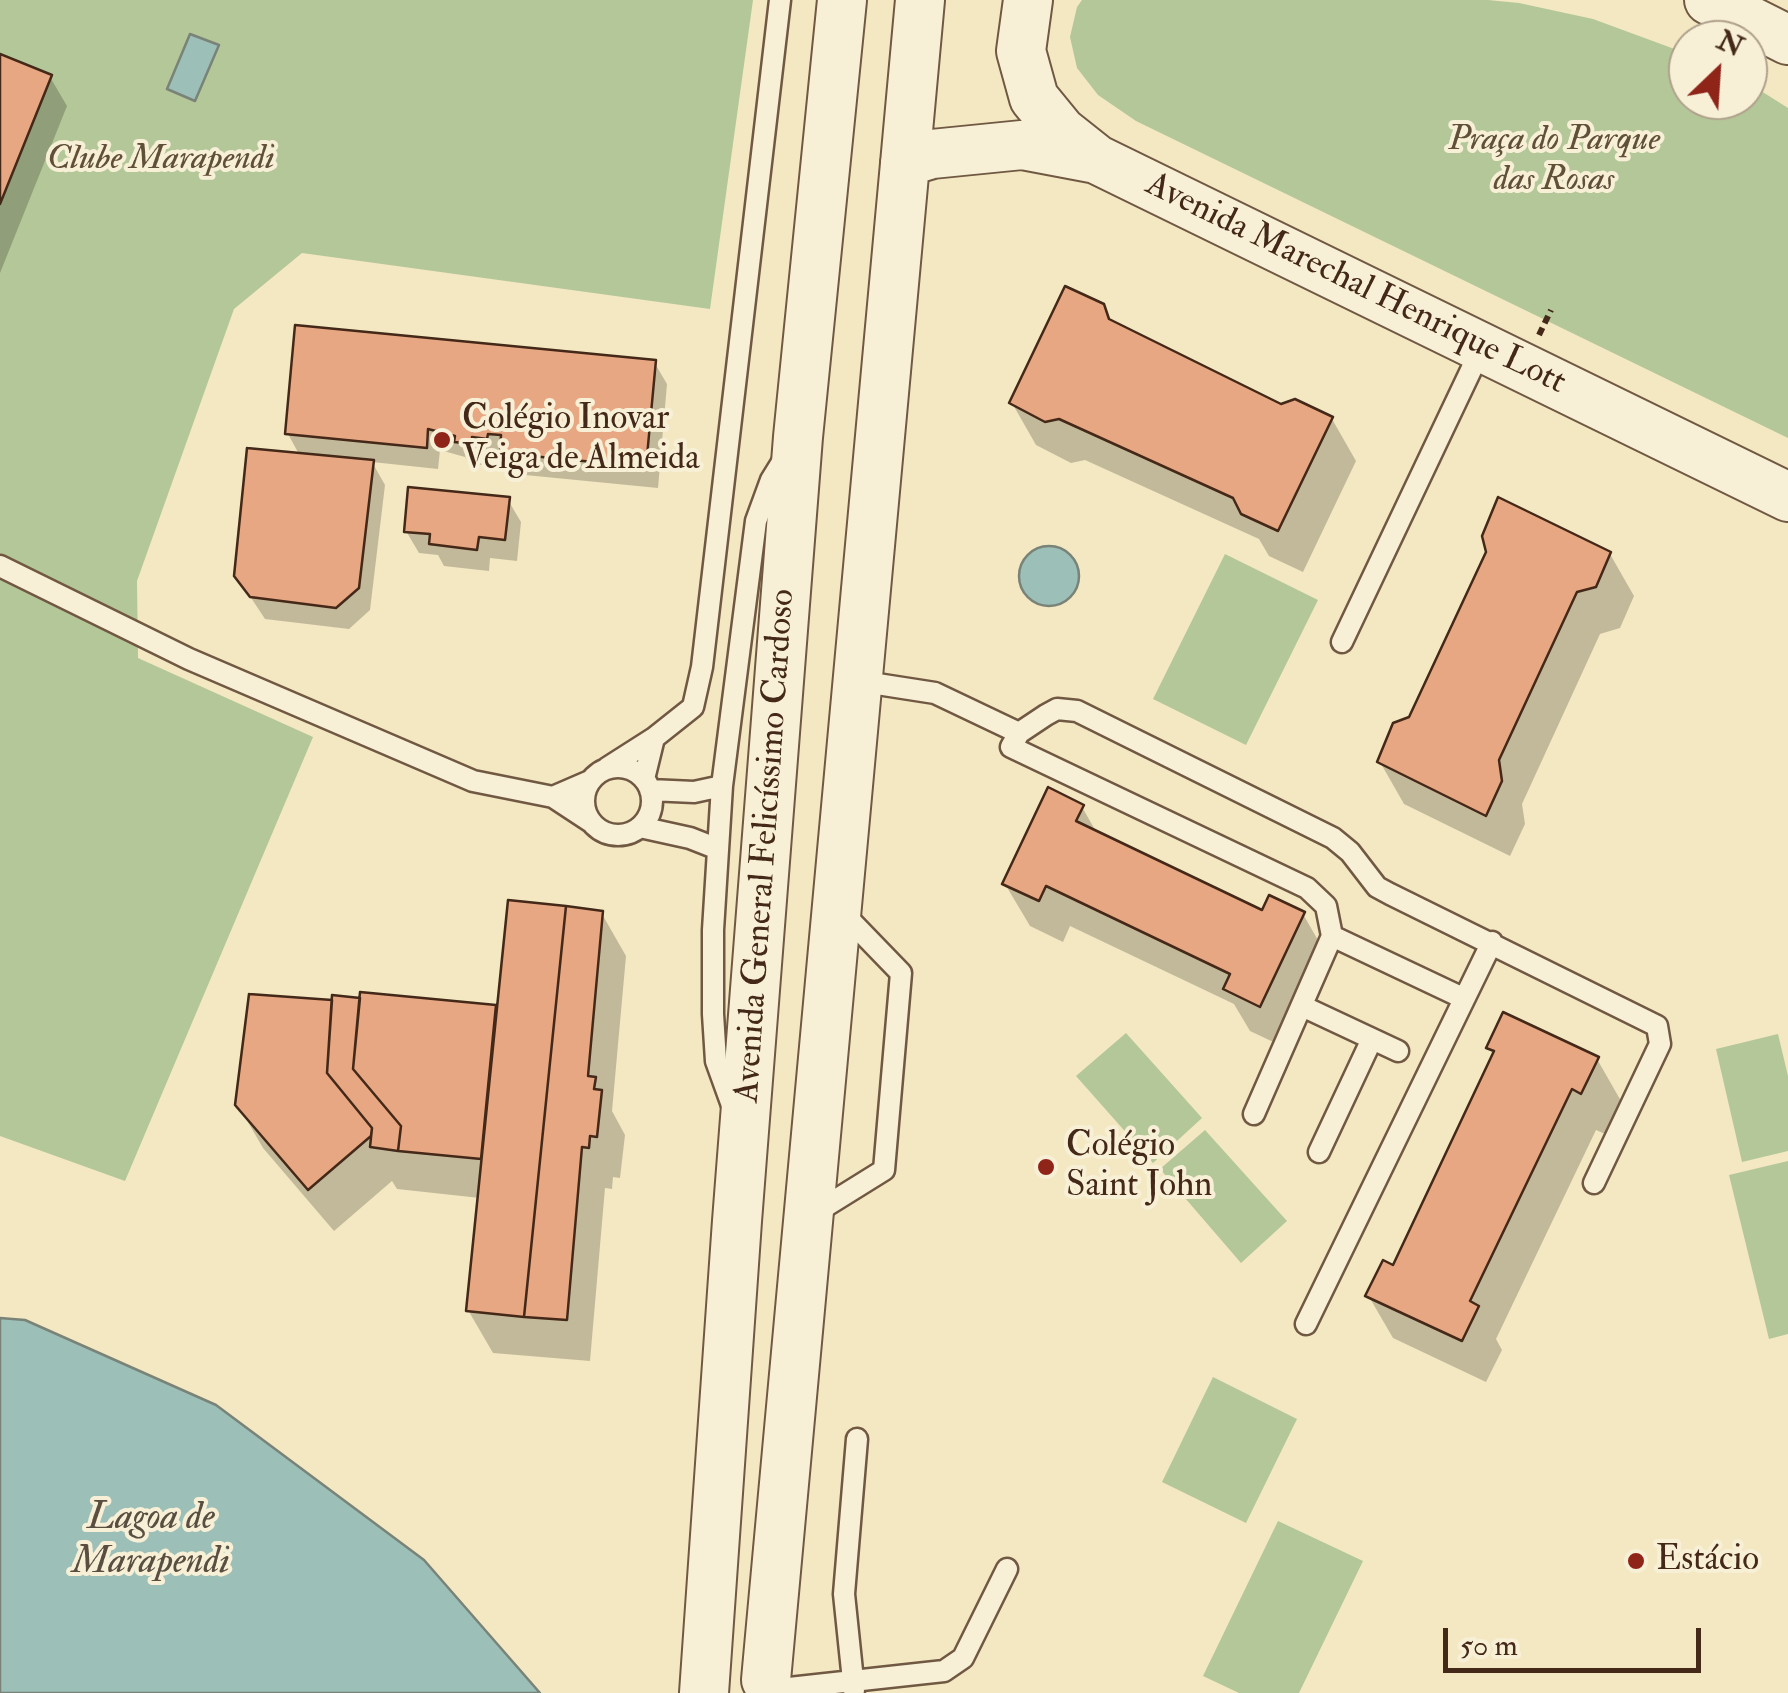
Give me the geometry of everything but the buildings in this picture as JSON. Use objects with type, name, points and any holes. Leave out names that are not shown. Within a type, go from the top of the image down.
[{"type":"street","name":"Avenida General Felicíssimo Cardoso","points":[[705,1693],[737,1220],[802,415],[842,0]]},
{"type":"street","name":"Avenida General Felicíssimo Cardoso","points":[[770,1688],[808,1218],[920,0]]},
{"type":"street","points":[[1028,0],[1021,51],[1034,98],[1061,131],[1096,159]]},
{"type":"street","points":[[1709,0],[1788,40]]},
{"type":"street","name":"Avenida Marechal Henrique Lott","points":[[905,162],[932,154],[1022,145],[1096,159],[1788,497]]},
{"type":"street","points":[[802,415],[816,409],[832,419],[850,421],[868,416],[883,404]]},
{"type":"street","points":[[764,904],[781,886],[804,880],[828,888],[837,907]]},
{"type":"street","points":[[737,1220],[751,1240],[779,1247],[792,1246],[801,1238],[808,1218]]},
{"type":"street","points":[[705,1693],[715,1676],[735,1667],[757,1672],[770,1688]]},
{"type":"lane","points":[[553,797],[598,775],[693,707],[702,667],[780,0]]},
{"type":"lane","points":[[1342,642],[1482,346]]},
{"type":"lane","points":[[744,1140],[716,1061],[713,930],[722,786],[756,520],[802,415]]},
{"type":"lane","points":[[0,566],[189,660],[473,781],[553,797],[609,834],[620,835],[640,827],[718,849]]},
{"type":"lane","points":[[858,681],[935,693],[1019,733]]},
{"type":"lane","points":[[1254,1114],[1332,936],[1326,906],[1307,888],[1012,747],[1019,733],[1057,709],[1077,711],[1333,838],[1350,852],[1377,887],[1652,1021],[1660,1031],[1660,1044],[1594,1183]]},
{"type":"lane","points":[[640,827],[652,807],[647,784],[654,738]]},
{"type":"lane","points":[[598,775],[630,768],[647,784],[694,792],[722,786]]},
{"type":"lane","points":[[591,822],[584,802],[598,775]]},
{"type":"lane","points":[[808,1218],[884,1170],[901,973],[837,907]]},
{"type":"lane","points":[[1332,936],[1464,998]]},
{"type":"lane","points":[[1306,1324],[1492,942]]},
{"type":"lane","points":[[1302,1006],[1398,1051]]},
{"type":"lane","points":[[1319,1152],[1372,1039]]},
{"type":"lane","points":[[853,1687],[844,1594],[857,1439]]},
{"type":"lane","points":[[770,1688],[853,1687],[944,1670],[963,1658],[1007,1570]]},
{"type":"green space","name":"Clube Marapendi","points":[[0,0],[753,0],[710,309],[302,253],[234,309],[137,581],[138,658],[313,737],[125,1181],[0,1136]]},
{"type":"green space","name":"Praça do Parque das Rosas","points":[[1082,0],[1519,3],[1593,19],[1668,47],[1668,120],[1768,120],[1768,95],[1788,108],[1788,438],[1136,121],[1098,95],[1077,68],[1070,37]]},
{"type":"green space","points":[[1225,554],[1318,600],[1246,745],[1153,699]]},
{"type":"green space","points":[[1126,1033],[1202,1118],[1153,1163],[1076,1076]]},
{"type":"green space","points":[[1778,1034],[1788,1076],[1788,1151],[1742,1162],[1716,1049]]},
{"type":"green space","points":[[1205,1130],[1287,1221],[1241,1263],[1160,1169]]},
{"type":"green space","points":[[1788,1161],[1788,1334],[1769,1339],[1729,1175]]},
{"type":"green space","points":[[1213,1377],[1297,1419],[1246,1523],[1162,1482]]},
{"type":"green space","points":[[1278,1521],[1363,1561],[1299,1693],[1239,1693],[1203,1676]]},
{"type":"water","points":[[190,34],[219,45],[195,101],[167,89]]},
{"type":"water","points":[[1049,546],[1070,555],[1079,576],[1070,597],[1049,606],[1028,597],[1019,576],[1028,555]]},
{"type":"water","name":"Lagoa de Marapendi","points":[[0,1318],[25,1320],[216,1405],[424,1560],[540,1693],[0,1693]]},
{"type":"place","name":"Colégio Inovar Veiga de Almeida","points":[[442,440]]},
{"type":"place","name":"Colégio Saint John","points":[[1046,1167]]},
{"type":"place","name":"Estácio","points":[[1636,1561]]}]
